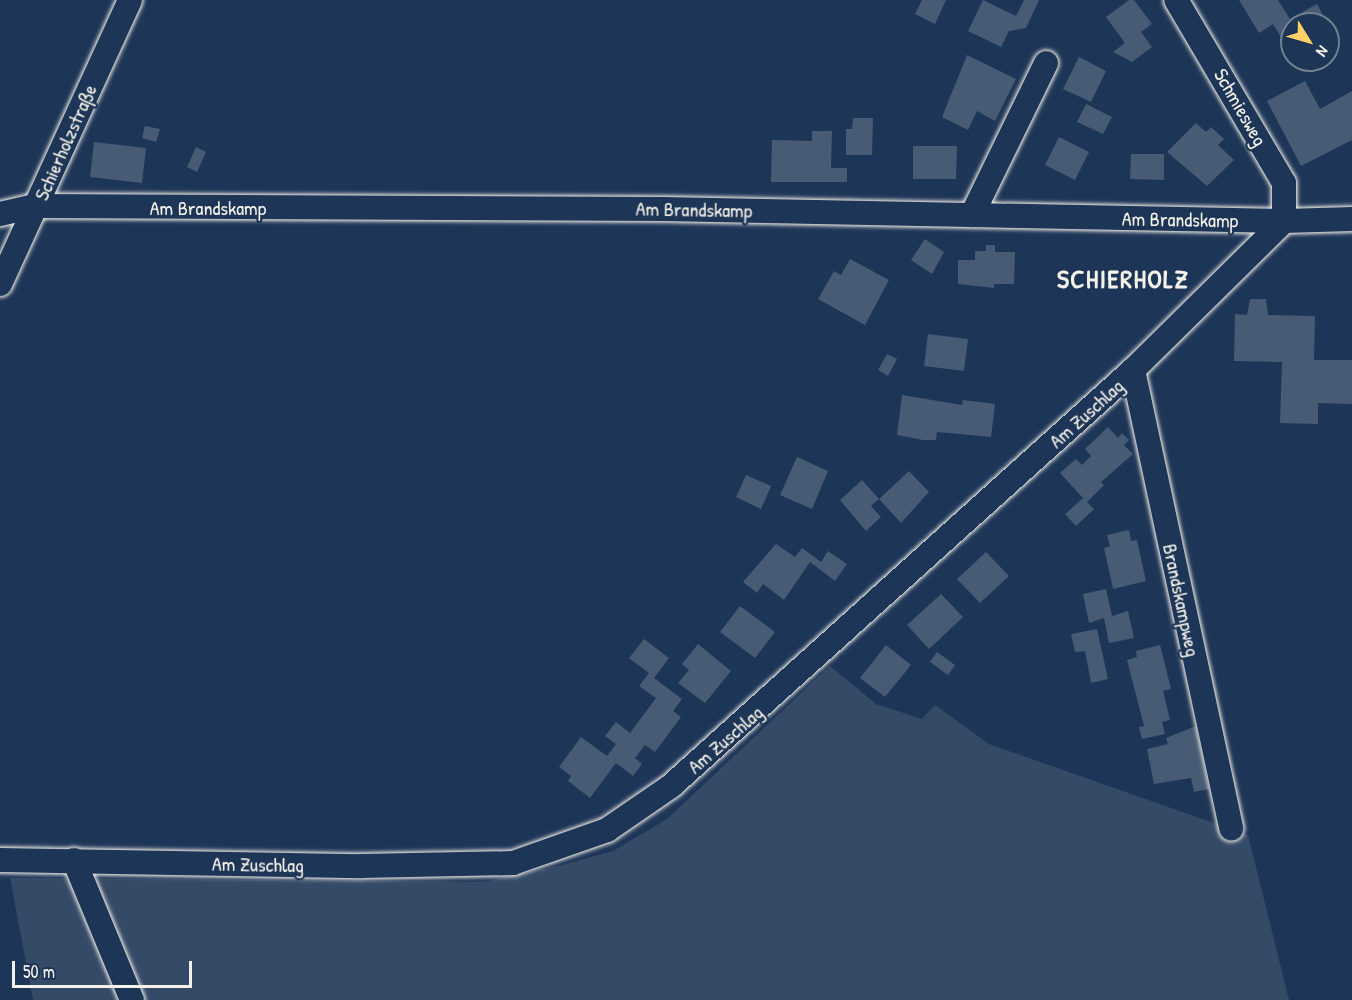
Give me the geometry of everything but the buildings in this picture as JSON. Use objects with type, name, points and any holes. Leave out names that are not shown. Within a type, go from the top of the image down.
[{"type":"street","name":"Schierholzstraße","points":[[0,284],[130,0]]},
{"type":"street","name":"Schmiesweg","points":[[1176,0],[1284,183],[1284,221]]},
{"type":"street","points":[[972,215],[1046,63]]},
{"type":"street","name":"Am Brandskamp","points":[[0,214],[36,206],[651,208],[1284,221],[1352,219]]},
{"type":"street","name":"Am Zuschlag","points":[[0,860],[361,866],[513,863],[607,830],[698,763],[1133,370],[1284,221]]},
{"type":"street","name":"Brandskampweg","points":[[1133,370],[1231,829]]},
{"type":"street","points":[[74,860],[132,1000]]},
{"type":"shaded area","points":[[830,666],[876,704],[922,719],[935,705],[989,744],[1248,835],[1289,1000],[33,1000],[10,878],[484,882],[562,865],[613,851],[667,819]]},
{"type":"district","name":"SCHIERHOLZ","points":[[1123,279]]}]
